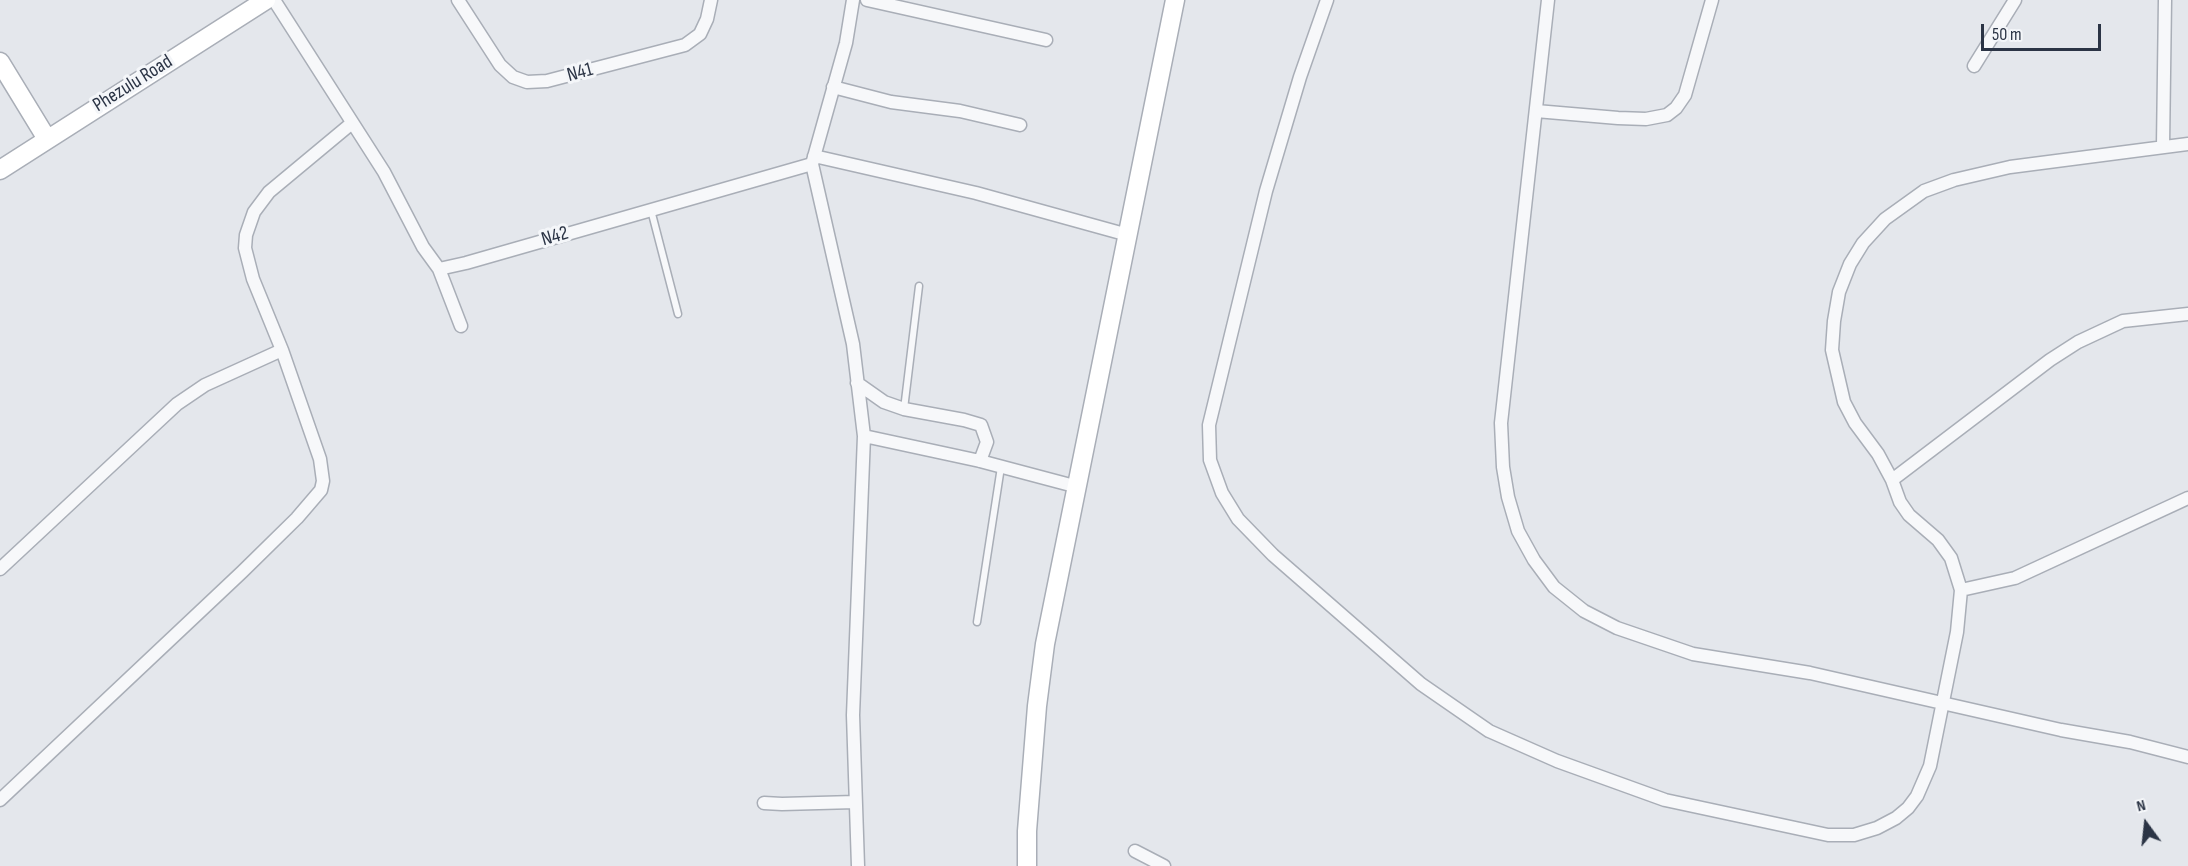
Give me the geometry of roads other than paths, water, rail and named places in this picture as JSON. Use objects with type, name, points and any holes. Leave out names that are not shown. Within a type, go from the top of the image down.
[{"type":"street","name":"Phezulu Road","points":[[0,170],[266,0]]},
{"type":"street","points":[[274,0],[384,172],[423,248],[439,269],[461,326]]},
{"type":"street","name":"N41","points":[[458,0],[500,65],[513,76],[527,82],[547,81],[685,45],[700,34],[707,19],[711,0]]},
{"type":"street","points":[[854,0],[846,43],[813,160],[853,344],[864,436],[853,715],[858,866]]},
{"type":"street","points":[[867,0],[1046,40]]},
{"type":"street","points":[[1027,866],[1027,831],[1037,706],[1045,644],[1175,0]]},
{"type":"street","points":[[1327,0],[1300,76],[1266,191],[1209,425],[1210,460],[1222,493],[1238,519],[1273,555],[1421,684],[1489,731],[1557,761],[1665,800],[1828,835],[1854,835],[1877,828],[1896,818],[1908,808],[1923,784],[1930,766],[1943,702],[1959,617],[1961,590],[1951,558],[1938,540],[1909,515],[1900,502],[1892,480],[1878,454],[1855,423],[1844,402],[1832,350],[1839,292],[1850,264],[1863,243],[1885,219],[1924,191],[1954,180],[2010,168],[2188,144]]},
{"type":"street","points":[[1548,0],[1501,423],[1503,467],[1508,497],[1518,531],[1534,560],[1554,587],[1584,611],[1617,628],[1693,654],[1810,673],[2061,730],[2130,742],[2188,757]]},
{"type":"street","points":[[1536,111],[1633,119],[1659,118],[1667,115],[1676,108],[1685,95],[1712,0]]},
{"type":"street","points":[[1974,66],[2014,0]]},
{"type":"street","points":[[2163,146],[2165,0]]},
{"type":"street","points":[[0,62],[47,139]]},
{"type":"street","points":[[833,87],[891,102],[960,111],[1020,125]]},
{"type":"street","points":[[0,800],[242,572],[297,518],[321,490],[320,459],[282,350],[253,279],[245,248],[246,235],[254,212],[269,192],[352,123]]},
{"type":"street","points":[[813,160],[976,193],[1128,235]]},
{"type":"street","name":"N42","points":[[439,269],[651,210],[813,160]]},
{"type":"street","points":[[1892,480],[2078,342],[2123,321],[2188,314]]},
{"type":"street","points":[[0,569],[177,404],[205,385],[282,350]]},
{"type":"street","points":[[857,383],[884,402],[904,409],[981,425],[987,442],[980,461]]},
{"type":"street","points":[[864,436],[980,461],[1078,487]]},
{"type":"street","points":[[1961,590],[2015,578],[2188,498]]},
{"type":"street","points":[[764,802],[782,804],[855,802]]},
{"type":"street","points":[[1135,851],[1164,866]]},
{"type":"lane","points":[[651,210],[678,315]]},
{"type":"lane","points":[[904,409],[919,286]]},
{"type":"lane","points":[[976,622],[1000,467]]}]
